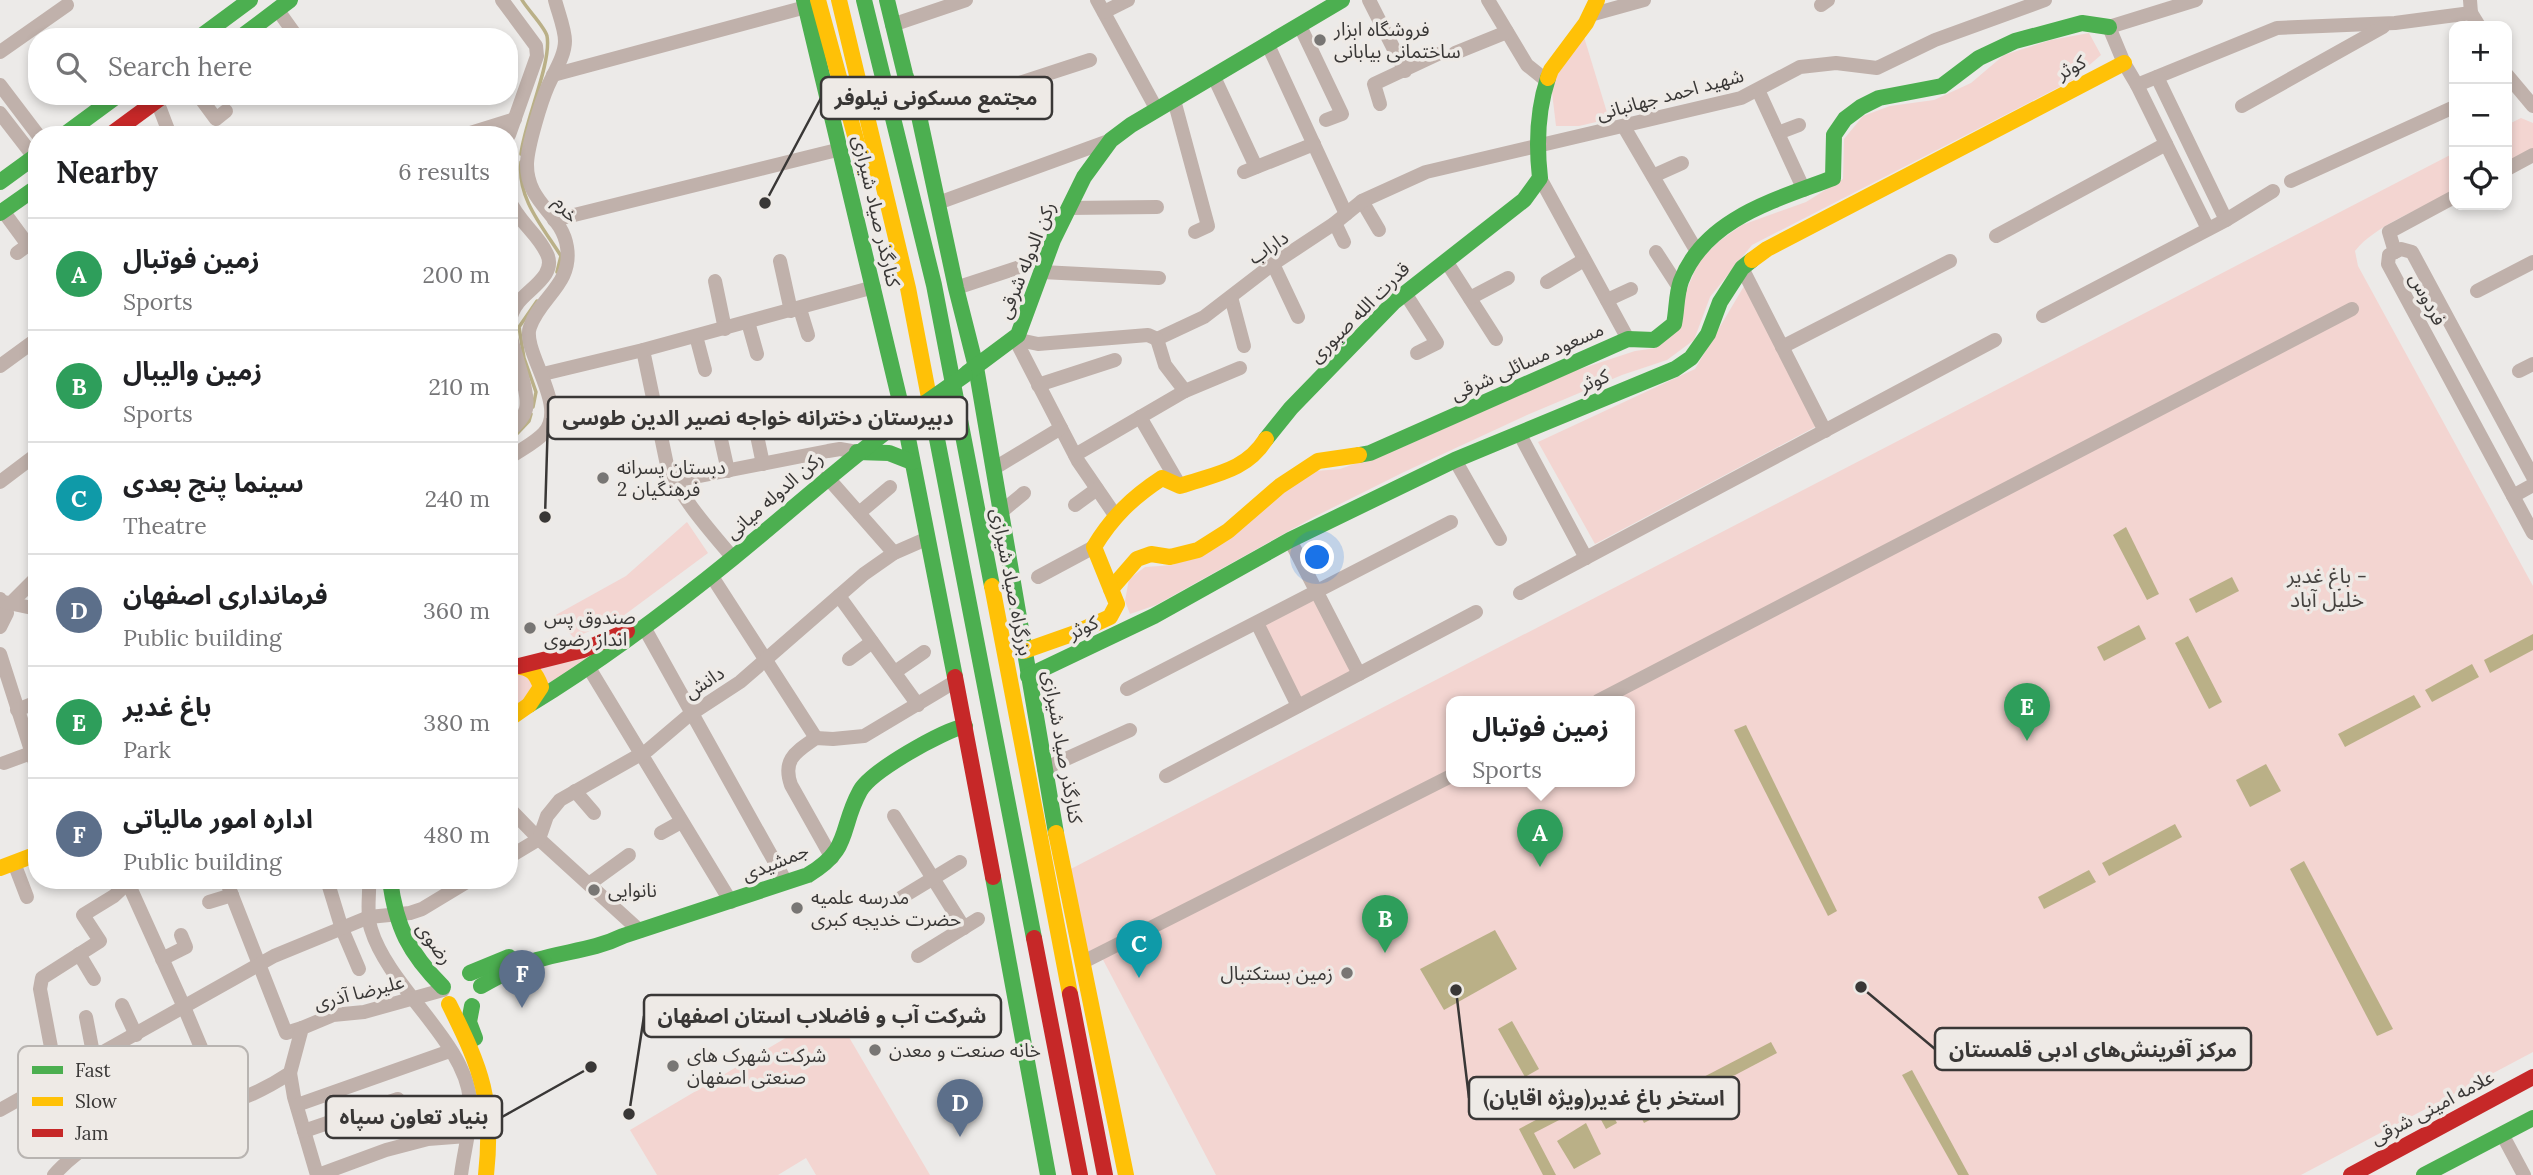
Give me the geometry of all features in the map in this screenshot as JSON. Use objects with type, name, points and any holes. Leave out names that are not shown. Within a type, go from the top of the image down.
[{"type":"main road","points":[[212,28],[250,0]]},
{"type":"main road","points":[[839,0],[908,288],[1080,1175]]},
{"type":"main road","name":"بزرگراه صیاد شیرازی","points":[[864,0],[934,285],[1105,1175]]},
{"type":"main road","points":[[879,0],[913,131],[934,285]]},
{"type":"main road","name":"کنارگذر صیاد شیرازی","points":[[887,0],[905,75],[919,116],[956,288],[970,371],[993,469],[1044,769],[1126,1175]]},
{"type":"main road","name":"رکن الدوله شرقی","points":[[908,416],[1015,339],[1026,318],[1068,208],[1084,177],[1111,140],[1131,125],[1342,0]]},
{"type":"main road","points":[[1540,178],[1537,148],[1540,103],[1547,81],[1551,70],[1590,15],[1597,0]]},
{"type":"main road","points":[[810,2],[862,165],[908,288]]},
{"type":"main road","name":"کنارگذر صیاد شیرازی","points":[[810,2],[841,149],[908,416],[912,462],[926,539],[965,726],[1048,1175]]},
{"type":"main road","points":[[253,28],[283,5]]},
{"type":"main road","name":"مسعود مسائلی شرقی","points":[[1111,589],[1137,559],[1151,554],[1170,557],[1198,550],[1228,531],[1280,486],[1318,461],[1370,453],[1628,339],[1654,340],[1674,324],[1681,282],[1696,250],[1723,226],[1833,178],[1834,135],[1845,119],[1861,107],[1879,98],[1942,86],[1979,58],[2015,41],[2082,23],[2109,27]]},
{"type":"main road","name":"کوثر","points":[[1028,676],[1154,616],[1290,540],[1455,460],[1675,369],[1691,358],[1708,334],[1720,302],[1742,268],[1767,249],[2124,62]]},
{"type":"main road","points":[[76,126],[105,105]]},
{"type":"main road","points":[[122,126],[152,105]]},
{"type":"main road","points":[[0,182],[28,161]]},
{"type":"main road","name":"قدرت الله صبوری","points":[[1094,547],[1127,501],[1162,478],[1180,486],[1242,465],[1256,455],[1291,408],[1405,293],[1524,200],[1540,178]]},
{"type":"main road","points":[[1,212],[28,193]]},
{"type":"main road","name":"رکن الدوله میانی","points":[[518,713],[645,629],[857,452],[908,416]]},
{"type":"main road","points":[[857,452],[889,453],[912,462]]},
{"type":"main road","points":[[1024,651],[1110,617],[1117,604],[1094,547]]},
{"type":"main road","name":"رکن الدوله میانی","points":[[518,666],[568,654],[614,637],[666,612]]},
{"type":"main road","points":[[568,654],[562,671],[569,677],[583,672]]},
{"type":"main road","points":[[518,667],[531,669],[540,682],[540,690],[529,705]]},
{"type":"main road","name":"جمشیدی","points":[[556,951],[601,935],[623,936],[640,931],[808,875],[825,865],[837,852],[861,789],[918,747],[965,726]]},
{"type":"main road","points":[[7,865],[28,857]]},
{"type":"main road","name":"رضوی","points":[[392,889],[399,931],[410,950],[445,994]]},
{"type":"main road","points":[[486,1175],[490,1127],[487,1093],[476,1059],[445,994],[453,974],[470,972],[513,956],[556,951]]},
{"type":"main road","points":[[481,986],[513,968],[556,951]]},
{"type":"main road","points":[[445,994],[460,1009],[471,1006],[479,998],[481,986],[470,972]]},
{"type":"main road","points":[[471,1006],[470,1025],[485,1061],[496,1106],[493,1175]]},
{"type":"main road","name":"علامه امینی شرقی","points":[[2351,1175],[2533,1077]]},
{"type":"main road","points":[[1069,1118],[1070,1175]]},
{"type":"main road","points":[[2424,1175],[2533,1118]]},
{"type":"main road","points":[[1099,1142],[1111,1175]]},
{"type":"street","points":[[502,0],[536,46],[537,56],[512,126]]},
{"type":"street","name":"خرم","points":[[518,452],[544,433],[550,419],[543,374],[534,356],[528,334],[534,319],[556,289],[568,257],[565,239],[534,195],[527,162],[546,90],[564,51],[565,39],[555,0]]},
{"type":"street","points":[[892,25],[966,0]]},
{"type":"street","points":[[1128,0],[1100,6],[1157,110]]},
{"type":"street","points":[[1369,0],[1405,71]]},
{"type":"street","points":[[1488,0],[1527,65],[1547,81]]},
{"type":"street","points":[[1590,15],[1644,0]]},
{"type":"street","name":"شهید احمد جهانبانی","points":[[1537,148],[1741,98],[1800,67],[1836,63],[1877,68],[2011,6],[2045,0]]},
{"type":"street","points":[[2193,0],[2109,27],[2208,229]]},
{"type":"street","points":[[553,75],[810,2]]},
{"type":"street","points":[[34,28],[67,5]]},
{"type":"street","points":[[283,5],[293,28]]},
{"type":"street","points":[[2242,106],[2375,30],[2470,6]]},
{"type":"street","points":[[2137,85],[2277,28],[2395,23]]},
{"type":"street","points":[[1300,26],[1342,114],[1326,120]]},
{"type":"street","points":[[0,52],[28,32]]},
{"type":"street","points":[[1455,53],[1507,32]]},
{"type":"street","points":[[1268,45],[1314,145],[1340,219],[1344,242]]},
{"type":"street","points":[[1380,104],[1374,84],[1438,54]]},
{"type":"street","points":[[919,116],[1090,60]]},
{"type":"street","points":[[1214,77],[1250,170],[1314,145]]},
{"type":"street","points":[[2157,77],[2226,220]]},
{"type":"street","points":[[2512,82],[2533,83]]},
{"type":"street","points":[[2512,84],[2533,106]]},
{"type":"street","points":[[1758,90],[1804,190]]},
{"type":"street","points":[[3,94],[30,126]]},
{"type":"street","points":[[1174,100],[1208,226],[1195,232]]},
{"type":"street","points":[[162,105],[168,126]]},
{"type":"street","points":[[206,105],[216,119],[226,111]]},
{"type":"street","points":[[2291,181],[2449,109]]},
{"type":"street","points":[[0,113],[28,147]]},
{"type":"street","points":[[493,126],[515,119]]},
{"type":"street","points":[[1778,133],[1799,125]]},
{"type":"street","points":[[1624,127],[1696,250]]},
{"type":"street","points":[[938,203],[1111,140]]},
{"type":"street","points":[[1996,236],[2166,144]]},
{"type":"street","name":"داراب","points":[[1015,339],[1038,344],[1148,335],[1157,339],[1204,317],[1362,201],[1426,172],[1537,148]]},
{"type":"street","points":[[554,220],[841,149]]},
{"type":"street","points":[[2512,166],[2533,155]]},
{"type":"street","points":[[1653,176],[1682,163]]},
{"type":"street","points":[[1540,178],[1628,339]]},
{"type":"street","points":[[2043,316],[2226,220],[2273,191]]},
{"type":"street","points":[[2395,252],[2389,232],[2449,200]]},
{"type":"street","points":[[1362,201],[1379,229]]},
{"type":"street","points":[[1068,208],[1157,207]]},
{"type":"street","points":[[1,212],[28,245],[17,253]]},
{"type":"street","points":[[518,215],[548,256],[549,268],[533,289],[518,302]]},
{"type":"street","points":[[518,229],[525,227]]},
{"type":"street","name":"فردوس","points":[[2533,477],[2413,252],[2402,249],[2389,255],[2388,264],[2533,533]]},
{"type":"street","points":[[1656,252],[1680,289]]},
{"type":"street","points":[[1547,282],[1584,260]]},
{"type":"street","points":[[780,261],[795,310],[808,335]]},
{"type":"street","points":[[1446,261],[1496,339]]},
{"type":"street","points":[[1782,347],[1950,261]]},
{"type":"street","points":[[2477,291],[2533,262]]},
{"type":"street","points":[[1273,264],[1298,317]]},
{"type":"street","points":[[956,288],[1044,265],[1160,278]]},
{"type":"street","points":[[1742,268],[1825,431]]},
{"type":"street","points":[[1470,298],[1508,278]]},
{"type":"street","points":[[715,281],[725,328]]},
{"type":"street","points":[[543,374],[795,310],[874,286]]},
{"type":"street","points":[[1607,300],[1631,289]]},
{"type":"street","points":[[1405,293],[1437,343],[1417,354]]},
{"type":"street","points":[[1231,297],[1244,346]]},
{"type":"street","points":[[1608,696],[2352,309]]},
{"type":"street","points":[[748,322],[757,354]]},
{"type":"street","points":[[696,336],[705,370]]},
{"type":"street","points":[[1015,339],[1075,455],[1115,515]]},
{"type":"street","points":[[1157,339],[1165,365],[1185,391]]},
{"type":"street","points":[[1520,593],[1996,340]]},
{"type":"street","points":[[0,366],[28,346]]},
{"type":"street","points":[[643,350],[667,465],[682,496],[733,558]]},
{"type":"street","points":[[1038,385],[1115,360]]},
{"type":"street","points":[[2519,371],[2533,364]]},
{"type":"street","points":[[1075,455],[1185,391],[1240,368]]},
{"type":"street","points":[[518,384],[527,398],[526,410],[518,423]]},
{"type":"street","points":[[1140,417],[1180,486]]},
{"type":"street","points":[[755,426],[763,464]]},
{"type":"street","points":[[993,469],[1061,428]]},
{"type":"street","points":[[1519,433],[1586,558]]},
{"type":"street","points":[[720,435],[728,471]]},
{"type":"street","points":[[674,481],[840,449],[857,452]]},
{"type":"street","points":[[1455,460],[1500,539]]},
{"type":"street","points":[[0,482],[28,461]]},
{"type":"street","points":[[827,477],[894,553]]},
{"type":"street","points":[[2513,496],[2533,485]]},
{"type":"street","points":[[859,513],[890,488]]},
{"type":"street","points":[[1075,505],[1097,489]]},
{"type":"street","points":[[1001,512],[1024,493]]},
{"type":"street","points":[[1127,689],[1451,522]]},
{"type":"street","name":"دانش","points":[[539,839],[551,810],[575,790],[640,754],[693,712],[740,682],[864,574],[894,553],[926,539]]},
{"type":"street","points":[[1290,540],[1359,674]]},
{"type":"street","points":[[1038,577],[1094,547]]},
{"type":"street","points":[[711,575],[816,738]]},
{"type":"street","points":[[5,601],[28,584]]},
{"type":"street","points":[[839,596],[918,705]]},
{"type":"street","points":[[5,601],[28,607]]},
{"type":"street","points":[[0,627],[7,613],[5,601]]},
{"type":"street","points":[[1166,776],[1476,612]]},
{"type":"street","points":[[1257,623],[1298,706]]},
{"type":"street","points":[[645,629],[786,882]]},
{"type":"street","points":[[849,659],[872,642]]},
{"type":"street","points":[[895,672],[924,652]]},
{"type":"street","points":[[0,654],[4,686],[17,710],[28,742]]},
{"type":"street","points":[[583,672],[640,754],[731,902]]},
{"type":"street","points":[[832,858],[799,802],[787,773],[791,758],[816,738],[864,736],[956,681]]},
{"type":"street","points":[[17,710],[28,706]]},
{"type":"street","points":[[1044,769],[1130,730]]},
{"type":"street","points":[[5,763],[28,754]]},
{"type":"street","points":[[1083,962],[1446,779]]},
{"type":"street","points":[[575,790],[594,813]]},
{"type":"street","points":[[894,816],[964,928]]},
{"type":"street","points":[[518,817],[640,931]]},
{"type":"street","points":[[661,833],[681,822]]},
{"type":"street","points":[[518,852],[539,839]]},
{"type":"street","points":[[589,884],[629,855]]},
{"type":"street","points":[[900,899],[960,862]]},
{"type":"street","points":[[7,865],[27,897]]},
{"type":"street","points":[[51,1046],[40,989],[42,978],[100,941],[83,915],[122,889]]},
{"type":"street","points":[[132,889],[200,1046]]},
{"type":"street","points":[[230,889],[286,1033],[302,1028]]},
{"type":"street","points":[[330,889],[342,929],[359,969]]},
{"type":"street","points":[[369,889],[370,928],[383,954],[392,971],[438,1031],[466,1080],[470,1100],[461,1175]]},
{"type":"street","points":[[116,1046],[274,956],[369,917],[422,909],[455,889]]},
{"type":"street","points":[[209,902],[232,895]]},
{"type":"street","points":[[918,956],[978,919]]},
{"type":"street","points":[[162,959],[186,947],[181,935]]},
{"type":"street","points":[[79,954],[94,979]]},
{"type":"street","name":"علیرضا آذری","points":[[290,1073],[302,1028],[333,1015],[365,1012],[412,998],[445,994]]},
{"type":"street","points":[[122,1005],[136,1035]]},
{"type":"street","points":[[86,1017],[92,1046]]},
{"type":"street","points":[[297,1105],[450,1051]]},
{"type":"street","points":[[248,1096],[290,1073],[304,1132],[318,1175],[386,1150],[428,1139],[467,1136]]},
{"type":"street","points":[[304,1132],[398,1099]]},
{"type":"street","points":[[0,1110],[18,1100]]},
{"type":"street","points":[[2502,1134],[2524,1175]]},
{"type":"street","points":[[54,1175],[72,1158]]},
{"type":"shaded area","points":[[2089,33],[2101,55],[2071,81],[1752,245],[1710,297],[1694,340],[1667,360],[1622,375],[1527,415],[1404,472],[1314,517],[1156,605],[1130,614],[1125,601],[1129,579],[1145,567],[1173,565],[1316,471],[1340,469],[1405,446],[1574,371],[1635,351],[1656,348],[1699,261],[1718,242],[1742,225],[1806,202],[1843,179],[1844,139],[1863,116],[1890,106],[1934,100],[1971,83],[2004,55],[2051,40]]},
{"type":"shaded area","points":[[1584,37],[1609,119],[1579,126],[1556,126],[1551,84]]},
{"type":"shaded area","points":[[2521,118],[2533,123],[2533,149],[2512,160],[2512,147],[2512,122]]},
{"type":"shaded area","points":[[2449,156],[2449,193],[2387,225],[2355,251],[2358,266],[2533,586],[2533,1052],[2301,1175],[1216,1175],[1100,954],[1083,962],[1065,872]],"holes":[[[2359,304],[1607,696],[1635,696],[1635,787],[1446,787],[1446,696],[1599,696]]]},
{"type":"shaded area","points":[[1747,281],[1817,426],[1595,544],[1538,442],[1695,369]]},
{"type":"shaded area","points":[[687,522],[708,553],[623,616],[574,638],[554,616],[626,576]]},
{"type":"shaded area","points":[[2126,527],[2159,594],[2147,600],[2113,535]]},
{"type":"shaded area","points":[[2232,577],[2239,591],[2196,613],[2189,599]]},
{"type":"shaded area","points":[[1315,597],[1354,672],[1300,700],[1263,625]]},
{"type":"shaded area","points":[[2139,625],[2146,639],[2104,661],[2097,647]]},
{"type":"shaded area","points":[[2533,634],[2533,650],[2490,673],[2484,660]]},
{"type":"shaded area","points":[[2188,636],[2222,702],[2209,709],[2175,643]]},
{"type":"shaded area","points":[[615,637],[518,712],[518,664]]},
{"type":"shaded area","points":[[2472,664],[2479,677],[2432,702],[2425,690]]},
{"type":"shaded area","points":[[2414,695],[2421,707],[2345,747],[2338,734]]},
{"type":"shaded area","points":[[1746,725],[1837,911],[1828,916],[1734,730]]},
{"type":"shaded area","points":[[2266,764],[2281,791],[2250,807],[2236,780]]},
{"type":"shaded area","points":[[2175,824],[2182,837],[2109,876],[2102,863]]},
{"type":"shaded area","points":[[2304,861],[2393,1029],[2377,1036],[2290,869]]},
{"type":"shaded area","points":[[2089,870],[2096,882],[2044,909],[2038,897]]},
{"type":"shaded area","points":[[1495,930],[1517,969],[1444,1010],[1420,969]]},
{"type":"shaded area","points":[[833,1010],[930,1175],[816,1175],[806,1158],[778,1175],[657,1175],[630,1130]]},
{"type":"shaded area","points":[[1512,1021],[1539,1069],[1525,1077],[1498,1029]]},
{"type":"shaded area","points":[[1771,1042],[1777,1053],[1644,1123],[1638,1111]]},
{"type":"shaded area","points":[[1912,1070],[1969,1175],[1958,1175],[1902,1075]]},
{"type":"shaded area","points":[[1598,1087],[1617,1123],[1606,1129],[1592,1103],[1534,1133],[1556,1175],[1543,1175],[1519,1129]]},
{"type":"shaded area","points":[[1586,1123],[1601,1154],[1574,1169],[1557,1141]]},
{"type":"waterway","points":[[521,154],[542,77],[547,47],[546,32],[522,0]]},
{"type":"waterway","points":[[521,162],[527,200],[561,256],[557,272]]},
{"type":"waterway","points":[[533,407],[536,392],[524,358],[519,327],[537,301]]},
{"type":"waterway","points":[[518,433],[529,421],[531,414]]},
{"type":"traffic: fast","points":[[212,28],[250,0]]},
{"type":"traffic: fast","points":[[253,28],[290,0]]},
{"type":"traffic: fast","points":[[804,0],[904,418],[955,677]]},
{"type":"traffic: fast","points":[[864,0],[934,285],[992,586]]},
{"type":"traffic: fast","points":[[887,0],[905,74],[919,116],[976,367],[1056,833]]},
{"type":"traffic: fast","points":[[967,373],[1018,335],[1053,240],[1084,177],[1111,140],[1131,125],[1342,0]]},
{"type":"traffic: fast","points":[[1359,455],[1370,453],[1628,339],[1654,340],[1674,324],[1681,281],[1692,259],[1707,241],[1745,214],[1833,178],[1834,135],[1845,119],[1861,107],[1879,98],[1942,86],[1979,58],[2015,41],[2082,23],[2109,27]]},
{"type":"traffic: fast","points":[[1266,439],[1291,408],[1394,302],[1524,200],[1540,178],[1538,127],[1548,78]]},
{"type":"traffic: fast","points":[[76,126],[105,105]]},
{"type":"traffic: fast","points":[[0,182],[28,162]]},
{"type":"traffic: fast","points":[[0,213],[28,193]]},
{"type":"traffic: fast","points":[[1028,676],[1154,616],[1290,540],[1455,460],[1675,369],[1691,358],[1708,334],[1720,302],[1742,268],[1752,260]]},
{"type":"traffic: fast","points":[[911,413],[965,375]]},
{"type":"traffic: fast","points":[[931,408],[1034,938]]},
{"type":"traffic: fast","points":[[529,705],[608,653],[684,597],[911,413]]},
{"type":"traffic: fast","points":[[857,452],[889,453],[912,462]]},
{"type":"traffic: fast","points":[[481,986],[530,962],[602,944],[808,875],[832,856],[838,847],[854,804],[867,783],[908,753],[940,735],[965,726]]},
{"type":"traffic: fast","points":[[993,877],[1048,1175]]},
{"type":"traffic: fast","points":[[392,889],[400,926],[406,938],[421,963],[443,987]]},
{"type":"traffic: fast","points":[[470,973],[509,957]]},
{"type":"traffic: fast","points":[[472,1006],[469,1022],[475,1038]]},
{"type":"traffic: fast","points":[[2424,1175],[2533,1118]]},
{"type":"traffic: slow","points":[[818,0],[866,176]]},
{"type":"traffic: slow","points":[[839,0],[908,288],[931,408]]},
{"type":"traffic: slow","points":[[1548,78],[1586,23],[1597,0]]},
{"type":"traffic: slow","points":[[1752,260],[1767,249],[2124,63]]},
{"type":"traffic: slow","points":[[1024,651],[1110,617],[1117,604],[1094,547],[1108,526],[1132,500],[1162,478],[1180,486],[1229,470],[1249,458],[1266,439]]},
{"type":"traffic: slow","points":[[1111,589],[1137,559],[1151,554],[1170,557],[1198,550],[1228,531],[1280,486],[1318,461],[1359,455]]},
{"type":"traffic: slow","points":[[992,586],[1070,994]]},
{"type":"traffic: slow","points":[[518,666],[533,672],[541,687],[529,705],[518,713]]},
{"type":"traffic: slow","points":[[1056,833],[1126,1175]]},
{"type":"traffic: slow","points":[[0,868],[28,857]]},
{"type":"traffic: slow","points":[[449,1004],[470,1048],[483,1086],[488,1126],[486,1175]]},
{"type":"traffic: jam","points":[[122,126],[151,105]]},
{"type":"traffic: jam","points":[[519,666],[583,650],[627,631]]},
{"type":"traffic: jam","points":[[955,677],[993,877]]},
{"type":"traffic: jam","points":[[1034,938],[1080,1175]]},
{"type":"traffic: jam","points":[[1070,994],[1105,1175]]},
{"type":"traffic: jam","points":[[2351,1175],[2533,1077]]},
{"type":"place","name":"فروشگاه ابزار ساختمانی بیابانی","points":[[1320,40]]},
{"type":"place","name":"مجتمع مسکونی نیلوفر","points":[[765,203]]},
{"type":"place","name":"دبستان پسرانه فرهنگیان 2","points":[[603,478]]},
{"type":"place","name":"دبیرستان دخترانه خواجه نصیر الدین طوسی","points":[[545,517]]},
{"type":"place","name":"صندوق پس انداز رضوی","points":[[530,628]]},
{"type":"place","name":"باغ غدیر","points":[[2027,741]]},
{"type":"place","name":"زمین فوتبال","points":[[1540,867]]},
{"type":"place","name":"نانوایی","points":[[594,890]]},
{"type":"place","name":"مدرسه علمیه حضرت خدیجه کبری","points":[[797,908]]},
{"type":"place","name":"زمین والیبال","points":[[1385,953]]},
{"type":"place","name":"زمین بستکتبال","points":[[1347,973]]},
{"type":"place","name":"سینما پنج بعدی","points":[[1139,978]]},
{"type":"place","name":"مرکز آفرینش‌های ادبی قلمستان","points":[[1861,987]]},
{"type":"place","name":"استخر باغ غدیر(ویژه اقایان)","points":[[1456,990]]},
{"type":"place","name":"اداره امور مالیاتی","points":[[522,1008]]},
{"type":"place","name":"خانه صنعت و معدن","points":[[875,1050]]},
{"type":"place","name":"شرکت شهرک های صنعتی اصفهان","points":[[673,1066]]},
{"type":"place","name":"بنیاد تعاون سپاه","points":[[591,1067]]},
{"type":"place","name":"شرکت آب و فاضلاب استان اصفهان","points":[[629,1114]]},
{"type":"place","name":"فرمانداری اصفهان","points":[[960,1137]]},
{"type":"district","name":"باغ غدیر - خلیل آباد","points":[[2327,587]]}]
